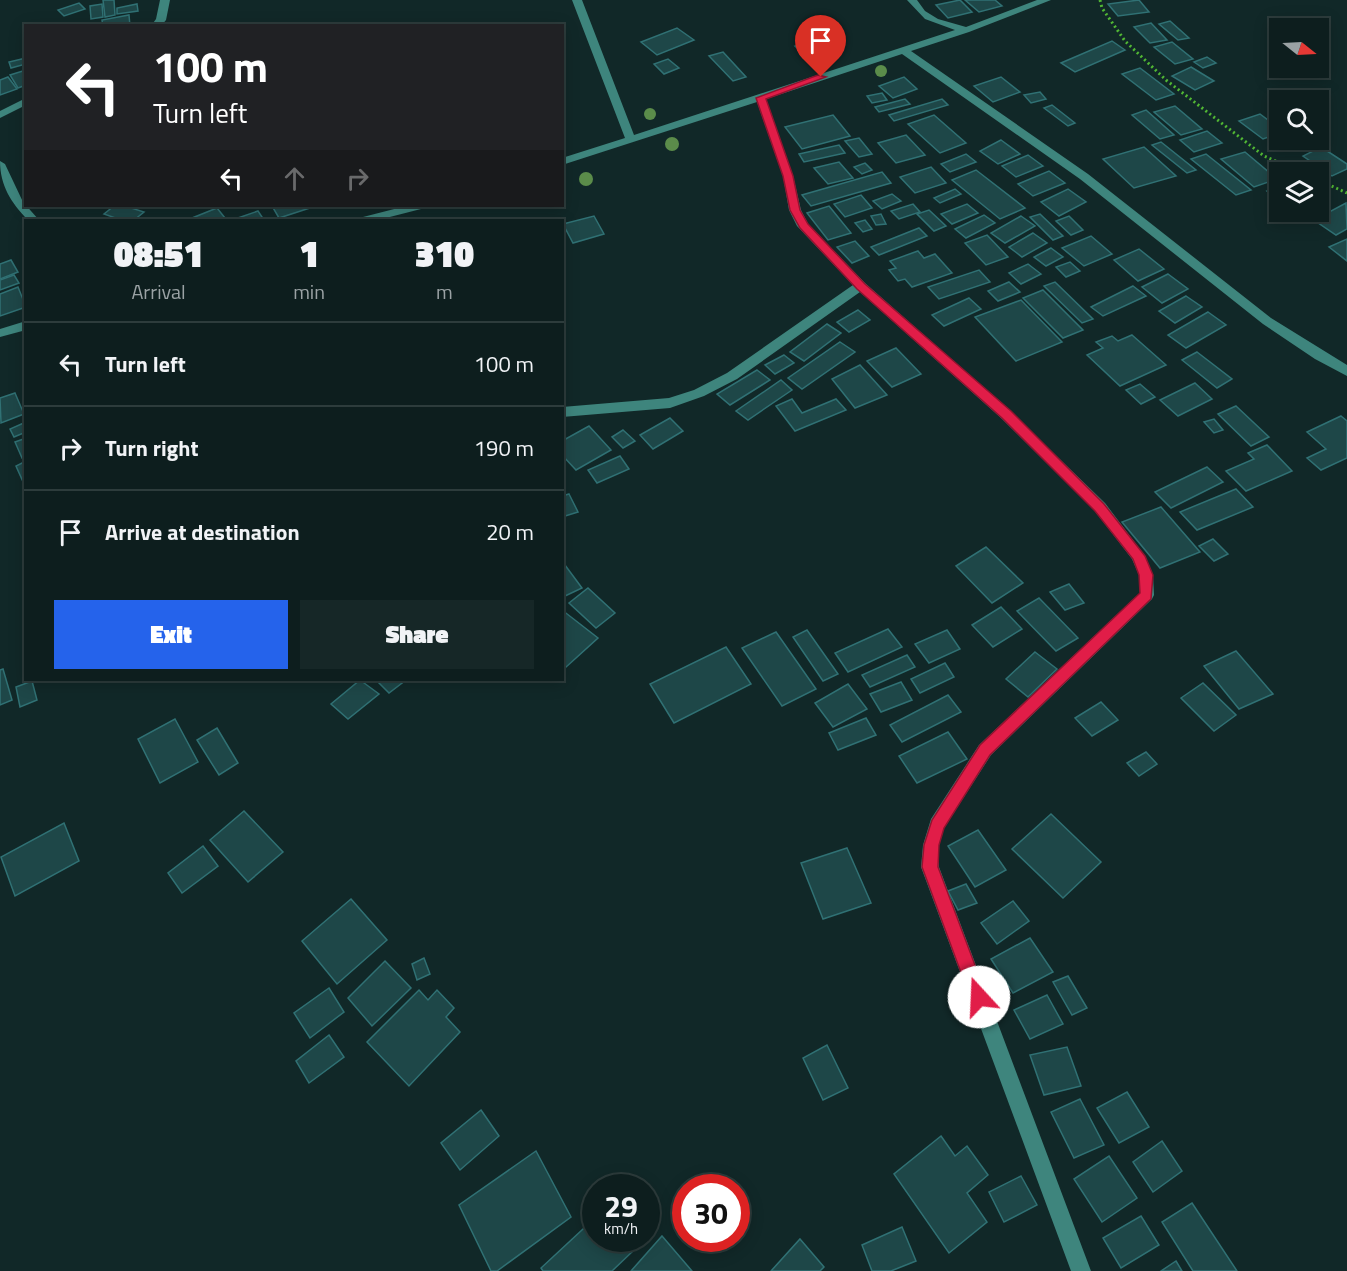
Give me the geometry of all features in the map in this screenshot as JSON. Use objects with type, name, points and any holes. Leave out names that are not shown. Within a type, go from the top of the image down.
[{"type":"street","points":[[157,24],[161,20],[165,0]]},
{"type":"street","points":[[577,0],[632,141]]},
{"type":"street","points":[[912,0],[917,8],[936,24],[966,30]]},
{"type":"street","points":[[564,161],[966,30],[1046,0]]},
{"type":"street","points":[[903,50],[1021,131],[1118,202],[1279,330],[1347,371]]},
{"type":"street","points":[[760,98],[788,176],[795,210],[803,226],[861,286],[1006,415],[1091,499],[1138,556],[1146,575],[1147,595],[985,750],[937,825],[931,845],[930,867],[1081,1271]]},
{"type":"street","points":[[0,115],[24,102]]},
{"type":"street","points":[[0,164],[18,204],[33,219]]},
{"type":"street","points":[[371,219],[413,207]]},
{"type":"street","points":[[564,412],[670,403],[699,393],[732,376],[861,286]]},
{"type":"street","points":[[0,333],[24,326]]},
{"type":"path","points":[[1100,0],[1102,8],[1125,41],[1167,80],[1264,156],[1278,162]]},
{"type":"path","points":[[1329,185],[1347,193]]},
{"type":"building","points":[[103,0],[114,0],[115,15],[105,17]]},
{"type":"building","points":[[960,0],[972,12],[948,18],[936,5]]},
{"type":"building","points":[[965,0],[995,0],[1002,6],[979,12]]},
{"type":"building","points":[[1139,0],[1149,12],[1118,16],[1108,4]]},
{"type":"building","points":[[79,3],[85,9],[64,16],[58,10]]},
{"type":"building","points":[[102,4],[103,17],[91,19],[90,6]]},
{"type":"building","points":[[137,4],[138,11],[117,14],[117,8]]},
{"type":"building","points":[[129,15],[130,24],[103,24],[102,20]]},
{"type":"building","points":[[1170,21],[1189,38],[1178,40],[1159,24]]},
{"type":"building","points":[[1151,23],[1167,40],[1150,43],[1134,27]]},
{"type":"building","points":[[677,28],[694,40],[657,55],[641,42]]},
{"type":"building","points":[[833,35],[842,43],[803,54],[795,46]]},
{"type":"building","points":[[1112,41],[1125,50],[1075,72],[1061,63]]},
{"type":"building","points":[[1172,42],[1193,59],[1175,64],[1154,47]]},
{"type":"building","points":[[723,52],[746,77],[733,81],[709,56]]},
{"type":"building","points":[[1207,57],[1216,63],[1203,68],[1194,62]]},
{"type":"building","points":[[24,58],[24,65],[11,68],[9,62]]},
{"type":"building","points":[[668,59],[679,68],[664,74],[654,64]]},
{"type":"building","points":[[1191,67],[1214,81],[1195,90],[1172,76]]},
{"type":"building","points":[[1140,68],[1174,94],[1156,100],[1122,74]]},
{"type":"building","points":[[24,71],[24,86],[18,88],[10,75]]},
{"type":"building","points":[[8,77],[17,89],[0,95],[0,80]]},
{"type":"building","points":[[904,77],[917,89],[893,98],[879,86]]},
{"type":"building","points":[[1001,77],[1020,92],[993,102],[974,86]]},
{"type":"building","points":[[1040,92],[1046,99],[1031,103],[1024,95]]},
{"type":"building","points":[[882,93],[887,100],[872,103],[867,96]]},
{"type":"building","points":[[905,99],[910,104],[879,112],[875,107]]},
{"type":"building","points":[[942,99],[948,105],[894,121],[889,115]]},
{"type":"building","points":[[1052,105],[1075,123],[1068,126],[1044,108]]},
{"type":"building","points":[[1175,106],[1202,129],[1181,135],[1154,112]]},
{"type":"building","points":[[1146,110],[1174,135],[1160,139],[1132,115]]},
{"type":"building","points":[[1260,114],[1269,121],[1269,137],[1263,139],[1239,121]]},
{"type":"building","points":[[833,115],[850,136],[802,149],[785,127]]},
{"type":"building","points":[[934,115],[966,143],[940,153],[908,124]]},
{"type":"building","points":[[1207,131],[1222,143],[1194,152],[1180,140]]},
{"type":"building","points":[[906,135],[925,155],[896,163],[878,143]]},
{"type":"building","points":[[859,138],[872,154],[859,157],[845,141]]},
{"type":"building","points":[[1001,140],[1020,154],[998,164],[980,151]]},
{"type":"building","points":[[1161,142],[1196,170],[1187,173],[1152,145]]},
{"type":"building","points":[[839,145],[845,153],[804,162],[799,154]]},
{"type":"building","points":[[1144,147],[1176,176],[1134,188],[1103,159]]},
{"type":"building","points":[[1315,150],[1326,150],[1347,164],[1347,169],[1332,176],[1329,174],[1329,162],[1312,162],[1303,156]]},
{"type":"building","points":[[1245,152],[1269,172],[1269,182],[1254,187],[1221,159]]},
{"type":"building","points":[[966,154],[976,162],[950,172],[941,164]]},
{"type":"building","points":[[1206,154],[1251,190],[1236,195],[1191,159]]},
{"type":"building","points":[[1028,155],[1043,166],[1016,177],[1002,166]]},
{"type":"building","points":[[839,162],[853,178],[828,184],[814,168]]},
{"type":"building","points":[[865,163],[872,170],[862,174],[854,167]]},
{"type":"building","points":[[931,167],[946,183],[915,193],[900,177]]},
{"type":"building","points":[[976,170],[1025,208],[1000,219],[952,180]]},
{"type":"building","points":[[1049,171],[1065,183],[1033,196],[1018,184]]},
{"type":"building","points":[[882,172],[891,183],[811,206],[802,195]]},
{"type":"building","points":[[955,189],[961,194],[940,203],[934,198]]},
{"type":"building","points":[[1068,189],[1086,202],[1059,216],[1041,202]]},
{"type":"building","points":[[892,194],[901,201],[882,209],[873,201]]},
{"type":"building","points":[[861,195],[872,208],[845,217],[834,204]]},
{"type":"building","points":[[1346,203],[1347,229],[1336,235],[1317,222],[1329,222],[1329,212]]},
{"type":"building","points":[[913,204],[920,212],[899,219],[891,211]]},
{"type":"building","points":[[967,204],[978,213],[952,224],[941,214]]},
{"type":"building","points":[[829,206],[851,233],[828,240],[807,213]]},
{"type":"building","points":[[113,207],[128,207],[144,212],[135,219],[118,219],[104,214]]},
{"type":"building","points":[[273,207],[313,207],[279,218]]},
{"type":"building","points":[[217,208],[225,218],[222,219],[190,219]]},
{"type":"building","points":[[929,210],[946,226],[934,231],[917,214]]},
{"type":"building","points":[[258,211],[263,219],[235,219]]},
{"type":"building","points":[[881,214],[886,224],[876,225],[871,216]]},
{"type":"building","points":[[1040,214],[1063,236],[1053,240],[1030,217]]},
{"type":"building","points":[[984,215],[995,223],[966,238],[955,229]]},
{"type":"building","points":[[594,216],[604,234],[573,243],[564,224]]},
{"type":"building","points":[[1021,216],[1035,226],[1005,243],[991,233]]},
{"type":"building","points":[[1069,216],[1083,230],[1071,235],[1056,221]]},
{"type":"building","points":[[865,220],[872,229],[863,232],[855,223]]},
{"type":"building","points":[[919,228],[927,236],[879,255],[871,247]]},
{"type":"building","points":[[1033,233],[1047,243],[1022,257],[1009,247]]},
{"type":"building","points":[[987,235],[1008,257],[986,265],[965,243]]},
{"type":"building","points":[[1091,236],[1112,254],[1084,266],[1062,248]]},
{"type":"building","points":[[1347,239],[1347,261],[1329,247]]},
{"type":"building","points":[[855,241],[869,256],[852,263],[837,247]]},
{"type":"building","points":[[1051,248],[1063,257],[1046,266],[1034,257]]},
{"type":"building","points":[[1139,249],[1164,269],[1138,281],[1114,260]]},
{"type":"building","points":[[918,251],[924,258],[935,254],[952,273],[912,287],[905,279],[898,281],[889,270],[896,268],[890,261]]},
{"type":"building","points":[[11,260],[18,272],[0,279],[0,264]]},
{"type":"building","points":[[1070,262],[1080,271],[1066,277],[1056,267]]},
{"type":"building","points":[[1028,264],[1041,274],[1021,284],[1009,273]]},
{"type":"building","points":[[979,270],[990,282],[939,299],[928,287]]},
{"type":"building","points":[[1168,274],[1188,289],[1162,303],[1142,287]]},
{"type":"building","points":[[14,275],[19,283],[0,290],[0,280]]},
{"type":"building","points":[[1009,282],[1020,292],[998,301],[988,291]]},
{"type":"building","points":[[1055,282],[1093,319],[1082,323],[1044,286]]},
{"type":"building","points":[[1133,286],[1146,296],[1103,316],[1091,307]]},
{"type":"building","points":[[18,287],[24,308],[0,316],[0,294]]},
{"type":"building","points":[[1043,290],[1083,330],[1063,338],[1023,298]]},
{"type":"building","points":[[1186,296],[1202,307],[1175,323],[1159,311]]},
{"type":"building","points":[[969,298],[981,309],[944,326],[932,315]]},
{"type":"building","points":[[1021,300],[1062,342],[1016,361],[975,317]]},
{"type":"building","points":[[858,310],[870,320],[849,332],[837,322]]},
{"type":"building","points":[[1208,312],[1226,325],[1186,348],[1168,335]]},
{"type":"building","points":[[827,324],[841,333],[804,361],[790,352]]},
{"type":"building","points":[[1132,335],[1166,365],[1120,386],[1087,355],[1103,348],[1096,342],[1112,336],[1118,341]]},
{"type":"building","points":[[840,342],[855,352],[802,389],[788,378]]},
{"type":"building","points":[[896,348],[921,374],[892,387],[867,361]]},
{"type":"building","points":[[1197,352],[1232,379],[1217,388],[1182,360]]},
{"type":"building","points":[[784,355],[794,363],[775,374],[765,365]]},
{"type":"building","points":[[860,365],[887,395],[855,408],[832,379]]},
{"type":"building","points":[[757,370],[770,380],[730,405],[717,394]]},
{"type":"building","points":[[781,380],[792,390],[748,420],[736,411]]},
{"type":"building","points":[[1195,383],[1212,399],[1178,416],[1160,400]]},
{"type":"building","points":[[1140,384],[1155,397],[1141,404],[1126,390]]},
{"type":"building","points":[[15,393],[24,414],[1,423],[0,398]]},
{"type":"building","points":[[792,399],[802,413],[836,399],[846,410],[795,431],[776,406]]},
{"type":"building","points":[[1236,406],[1269,437],[1251,446],[1218,414]]},
{"type":"building","points":[[1341,416],[1347,421],[1347,458],[1321,470],[1307,458],[1326,449],[1307,432]]},
{"type":"building","points":[[670,418],[683,431],[653,449],[640,435]]},
{"type":"building","points":[[1214,419],[1223,430],[1214,433],[1204,422]]},
{"type":"building","points":[[24,423],[24,433],[14,437],[10,429]]},
{"type":"building","points":[[589,426],[611,450],[576,470],[564,457],[564,440]]},
{"type":"building","points":[[623,430],[635,441],[623,448],[612,437]]},
{"type":"building","points":[[24,439],[24,457],[22,458],[15,442]]},
{"type":"building","points":[[1267,445],[1292,471],[1246,491],[1226,471],[1254,459],[1248,453]]},
{"type":"building","points":[[620,456],[629,469],[597,483],[588,470]]},
{"type":"building","points":[[24,462],[24,484],[16,466]]},
{"type":"building","points":[[1207,467],[1223,482],[1171,508],[1155,492]]},
{"type":"building","points":[[1236,489],[1253,507],[1197,530],[1180,512]]},
{"type":"building","points":[[569,494],[578,512],[564,516],[564,495]]},
{"type":"building","points":[[1161,507],[1200,552],[1160,568],[1122,522]]},
{"type":"building","points":[[1213,539],[1228,554],[1214,561],[1199,546]]},
{"type":"building","points":[[986,547],[1023,583],[992,603],[956,566]]},
{"type":"building","points":[[564,564],[582,588],[564,595]]},
{"type":"building","points":[[1069,584],[1084,603],[1065,610],[1050,592]]},
{"type":"building","points":[[588,588],[615,613],[596,628],[569,603]]},
{"type":"building","points":[[1039,598],[1078,638],[1056,651],[1017,611]]},
{"type":"building","points":[[1001,607],[1022,629],[993,647],[972,625]]},
{"type":"building","points":[[564,612],[598,638],[564,668]]},
{"type":"building","points":[[888,629],[902,647],[848,672],[835,653]]},
{"type":"building","points":[[807,630],[838,674],[823,681],[793,637]]},
{"type":"building","points":[[947,630],[960,649],[929,663],[915,644]]},
{"type":"building","points":[[776,632],[816,689],[782,706],[742,648]]},
{"type":"building","points":[[726,647],[751,684],[674,723],[650,684]]},
{"type":"building","points":[[1236,651],[1273,694],[1239,709],[1204,666]]},
{"type":"building","points":[[1035,652],[1057,669],[1028,697],[1006,679]]},
{"type":"building","points":[[907,655],[915,667],[870,687],[862,675]]},
{"type":"building","points":[[945,663],[954,677],[920,693],[911,679]]},
{"type":"building","points":[[3,669],[12,700],[0,705],[0,670]]},
{"type":"building","points":[[32,681],[37,700],[20,707],[16,687]]},
{"type":"building","points":[[359,681],[379,694],[348,719],[331,704]]},
{"type":"building","points":[[377,681],[405,681],[389,693]]},
{"type":"building","points":[[901,682],[912,700],[881,712],[870,694]]},
{"type":"building","points":[[1203,683],[1236,715],[1214,731],[1181,698]]},
{"type":"building","points":[[848,684],[867,709],[833,727],[815,703]]},
{"type":"building","points":[[948,695],[961,712],[902,742],[890,725]]},
{"type":"building","points":[[1101,702],[1118,720],[1092,736],[1075,718]]},
{"type":"building","points":[[866,718],[876,735],[838,750],[829,733]]},
{"type":"building","points":[[175,719],[198,762],[160,783],[138,739]]},
{"type":"building","points":[[217,728],[238,763],[219,775],[197,740]]},
{"type":"building","points":[[948,732],[967,759],[917,783],[899,756]]},
{"type":"building","points":[[1146,752],[1157,764],[1139,776],[1127,763]]},
{"type":"building","points":[[244,811],[283,852],[248,882],[210,840]]},
{"type":"building","points":[[1051,814],[1101,862],[1063,898],[1012,849]]},
{"type":"building","points":[[64,823],[79,861],[15,896],[1,857]]},
{"type":"building","points":[[978,830],[1006,870],[975,887],[948,846]]},
{"type":"building","points":[[203,846],[218,866],[182,893],[168,873]]},
{"type":"building","points":[[847,848],[871,903],[823,919],[801,863]]},
{"type":"building","points":[[966,884],[977,903],[958,910],[948,891]]},
{"type":"building","points":[[351,899],[387,940],[337,984],[302,941]]},
{"type":"building","points":[[1013,901],[1029,921],[997,944],[981,923]]},
{"type":"building","points":[[1030,938],[1053,972],[1013,993],[991,959]]},
{"type":"building","points":[[424,958],[430,974],[417,980],[412,964]]},
{"type":"building","points":[[385,961],[411,988],[372,1026],[348,998]]},
{"type":"building","points":[[1068,976],[1087,1008],[1072,1015],[1053,982]]},
{"type":"building","points":[[329,988],[344,1012],[310,1038],[294,1013]]},
{"type":"building","points":[[419,990],[428,1000],[437,990],[454,1008],[446,1017],[460,1032],[409,1086],[367,1042]]},
{"type":"building","points":[[1047,995],[1063,1024],[1030,1039],[1014,1010]]},
{"type":"building","points":[[329,1035],[344,1057],[309,1083],[296,1061]]},
{"type":"building","points":[[827,1045],[848,1088],[823,1100],[803,1058]]},
{"type":"building","points":[[1067,1047],[1081,1086],[1044,1095],[1030,1055]]},
{"type":"building","points":[[1127,1092],[1149,1127],[1119,1143],[1097,1108]]},
{"type":"building","points":[[1080,1099],[1104,1145],[1074,1158],[1051,1112]]},
{"type":"building","points":[[481,1110],[499,1136],[460,1170],[441,1143]]},
{"type":"building","points":[[941,1136],[955,1156],[967,1146],[988,1175],[967,1193],[987,1222],[949,1253],[894,1174]]},
{"type":"building","points":[[1162,1141],[1182,1171],[1153,1192],[1133,1162]]},
{"type":"building","points":[[536,1151],[571,1217],[497,1271],[491,1271],[459,1205]]},
{"type":"building","points":[[1109,1156],[1137,1198],[1102,1222],[1074,1179]]},
{"type":"building","points":[[1021,1176],[1037,1205],[1004,1222],[989,1192]]},
{"type":"building","points":[[1192,1203],[1237,1271],[1193,1271],[1162,1222]]},
{"type":"building","points":[[1141,1216],[1159,1245],[1121,1268],[1103,1238]]},
{"type":"building","points":[[902,1227],[916,1261],[891,1271],[872,1271],[862,1245]]},
{"type":"building","points":[[582,1230],[582,1252],[632,1252],[612,1271],[543,1271],[541,1268]]},
{"type":"building","points":[[662,1236],[672,1248],[672,1252],[676,1252],[692,1271],[631,1271],[648,1252],[660,1252]]},
{"type":"building","points":[[800,1239],[824,1267],[820,1271],[771,1271]]},
{"type":"building","points":[[1176,1261],[1182,1271],[1161,1271]]},
{"type":"route","points":[[821,77],[760,98],[788,176],[795,210],[803,226],[861,286],[1006,415],[1100,507],[1138,556],[1146,575],[1147,595],[985,750],[937,825],[931,845],[930,867],[979,997]]}]
